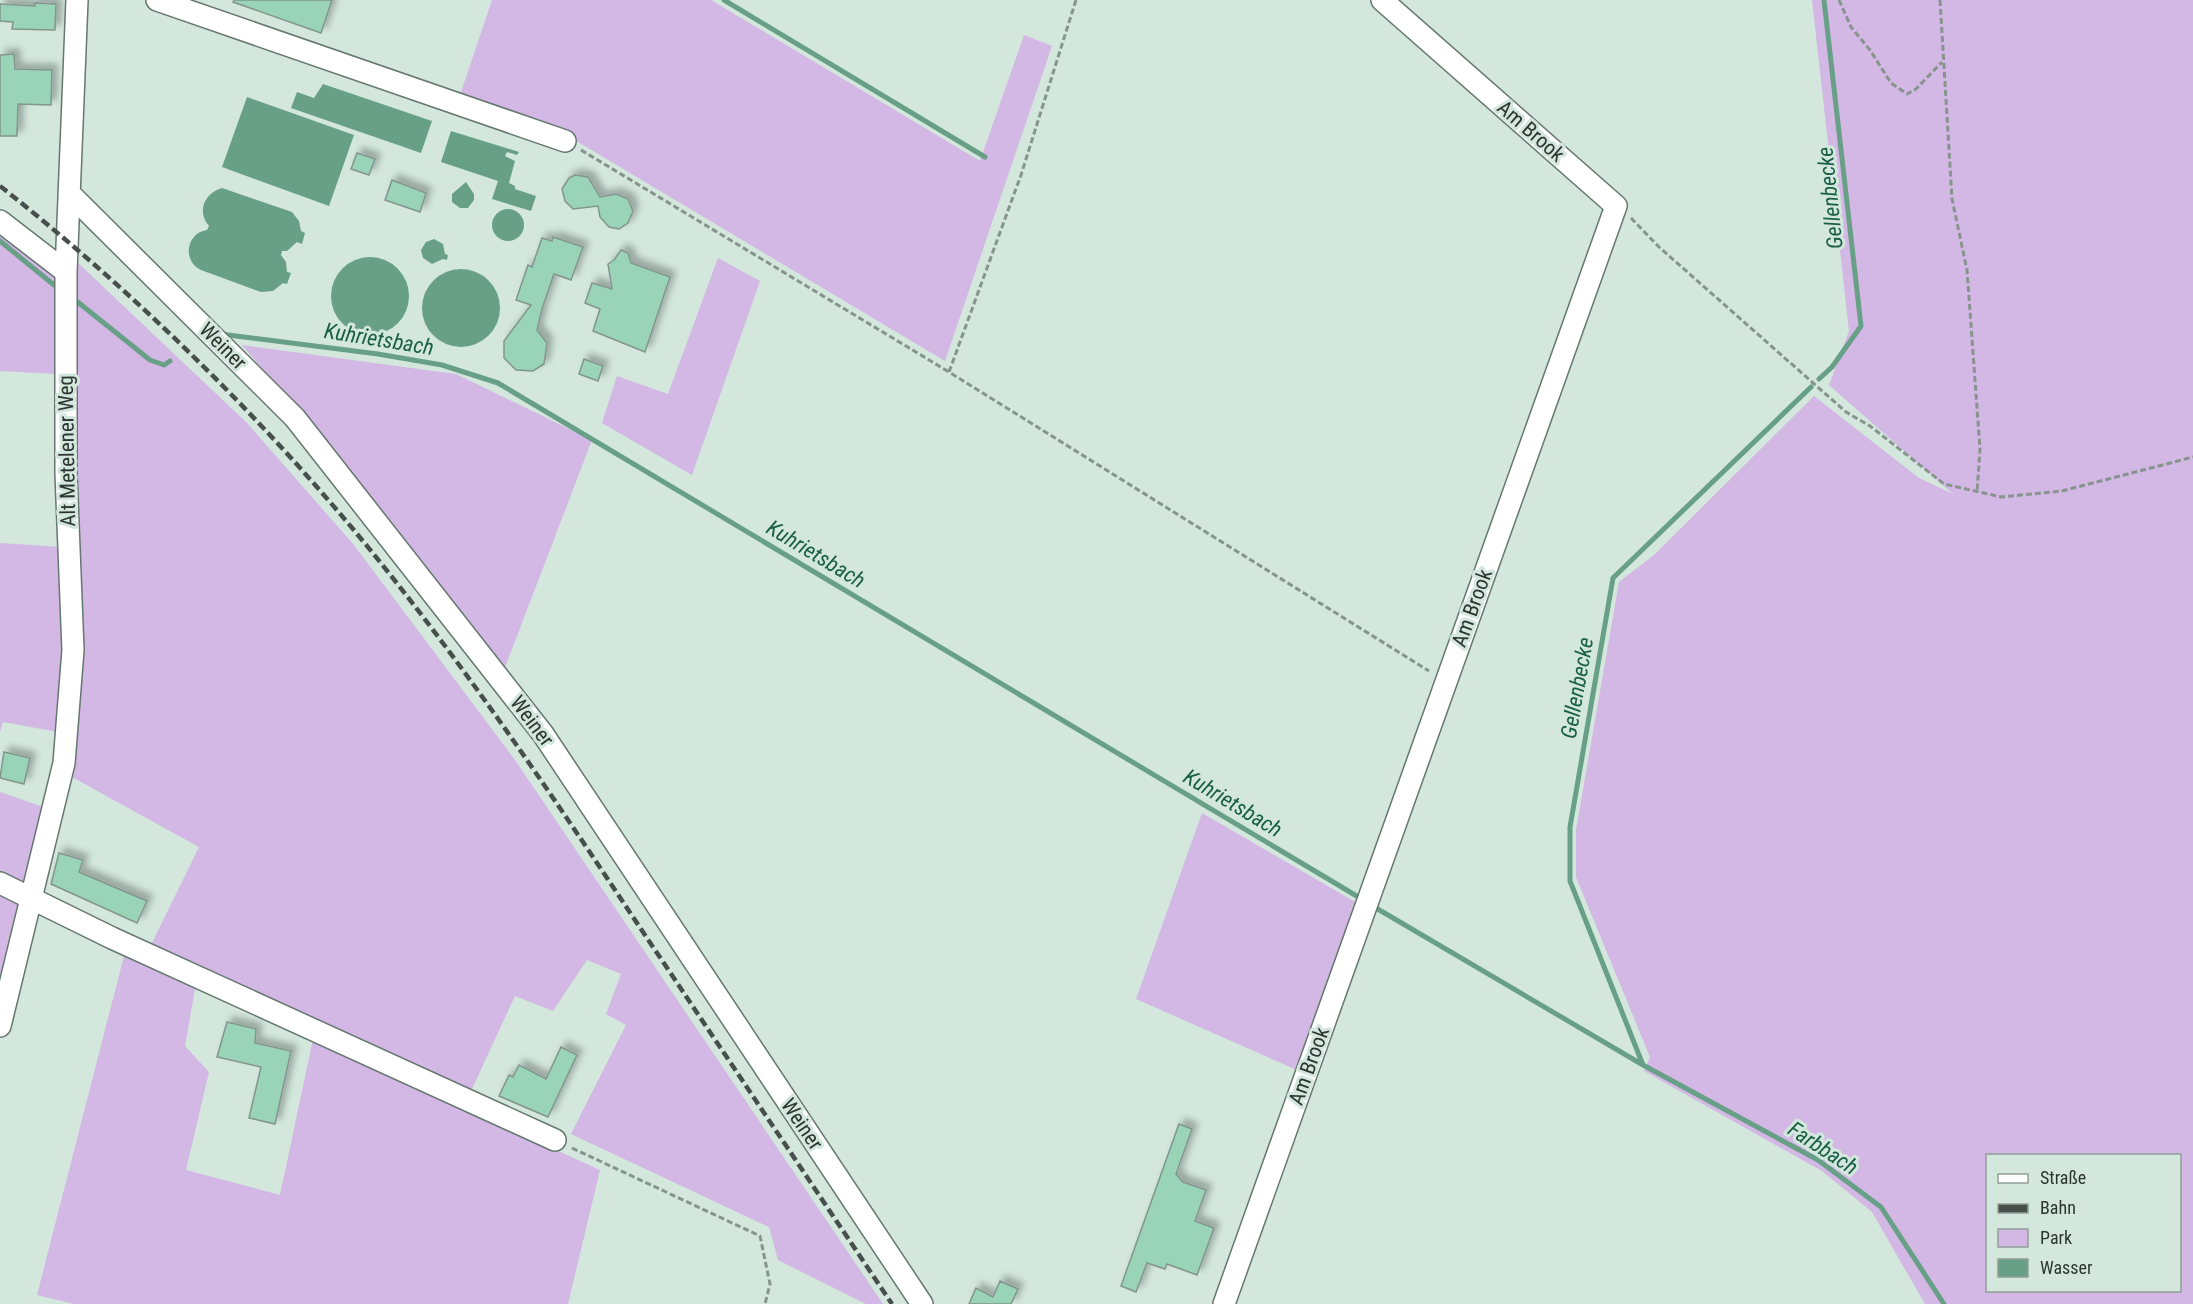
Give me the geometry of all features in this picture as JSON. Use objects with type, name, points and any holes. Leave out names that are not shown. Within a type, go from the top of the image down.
[{"type":"street","name":"Alt Metelener Weg","points":[[0,1026],[64,763],[74,650],[66,473],[66,272],[77,0]]},
{"type":"street","points":[[157,0],[565,141]]},
{"type":"street","name":"Am Brook","points":[[1224,1304],[1616,206],[1382,0]]},
{"type":"street","name":"Weiner","points":[[70,194],[296,418],[543,734],[922,1304]]},
{"type":"street","points":[[0,221],[66,272]]},
{"type":"street","points":[[0,883],[555,1140]]},
{"type":"path","points":[[949,372],[1021,175],[1076,0]]},
{"type":"path","points":[[1839,0],[1851,27],[1870,50],[1891,83],[1906,94],[1916,89],[1943,60]]},
{"type":"path","points":[[1940,0],[1952,199],[1967,270],[1980,449],[1977,492]]},
{"type":"path","points":[[565,141],[949,372],[1446,681]]},
{"type":"path","points":[[1616,206],[1846,411],[1862,420],[1944,484],[2001,497],[2062,491],[2193,457]]},
{"type":"path","points":[[555,1140],[760,1236],[770,1284],[765,1304]]},
{"type":"green space","points":[[492,0],[711,0],[980,161],[1024,35],[1052,46],[945,361],[563,133],[460,95]]},
{"type":"green space","points":[[1812,0],[2193,0],[2193,1304],[1925,1304],[1872,1212],[1822,1171],[1644,1071],[1650,1057],[1576,877],[1576,830],[1619,582],[1654,555],[1814,396],[1919,478],[1953,494],[1829,385],[1849,331]]},
{"type":"green space","points":[[0,233],[56,275],[56,374],[0,371]]},
{"type":"green space","points":[[718,258],[760,281],[692,475],[602,423],[617,376],[668,394]]},
{"type":"green space","points":[[76,261],[247,423],[354,545],[515,760],[883,1304],[866,1304],[778,1260],[769,1227],[571,1134],[626,1025],[606,1014],[621,974],[587,960],[553,1011],[515,996],[471,1091],[151,945],[199,847],[72,777],[83,644],[72,469]]},
{"type":"green space","points":[[242,345],[456,374],[592,440],[504,670],[312,426]]},
{"type":"green space","points":[[0,543],[62,547],[67,649],[58,732],[3,722],[0,732]]},
{"type":"green space","points":[[0,792],[46,808],[26,887],[0,876]]},
{"type":"green space","points":[[1202,813],[1357,903],[1299,1071],[1136,999]]},
{"type":"green space","points":[[0,894],[21,904],[0,990]]},
{"type":"green space","points":[[125,952],[196,983],[185,1046],[209,1072],[186,1170],[280,1195],[313,1039],[600,1170],[568,1304],[74,1304],[37,1295]]},
{"type":"water","points":[[323,84],[432,121],[421,153],[291,108],[297,92],[314,98]]},
{"type":"water","points":[[247,97],[354,135],[329,206],[222,167]]},
{"type":"water","points":[[451,131],[519,152],[517,155],[507,152],[505,156],[515,161],[509,183],[515,186],[515,189],[536,196],[531,211],[492,199],[498,181],[441,162]]},
{"type":"water","points":[[466,182],[474,194],[474,200],[468,208],[460,208],[452,202],[452,194]]},
{"type":"water","points":[[222,188],[292,212],[299,221],[301,231],[305,233],[302,244],[297,242],[287,251],[282,251],[281,255],[286,262],[287,272],[291,273],[287,284],[283,283],[273,291],[261,292],[195,266],[189,254],[189,248],[195,236],[207,230],[209,226],[203,214],[204,203],[211,194]]},
{"type":"water","points":[[508,209],[519,214],[524,225],[519,236],[508,241],[497,236],[492,225],[497,214]]},
{"type":"water","points":[[434,239],[443,244],[445,254],[448,255],[447,260],[443,259],[432,264],[423,258],[421,250],[426,242]]},
{"type":"water","points":[[370,257],[385,260],[398,268],[406,281],[409,296],[406,311],[398,324],[385,332],[370,335],[355,332],[342,324],[334,311],[331,296],[334,281],[342,268],[355,260]]},
{"type":"water","points":[[461,269],[476,272],[489,280],[497,293],[500,308],[497,323],[489,336],[476,344],[461,347],[446,344],[433,336],[425,323],[422,308],[425,293],[433,280],[446,272]]},
{"type":"building","points":[[234,0],[332,0],[321,33],[233,2]]},
{"type":"building","points":[[35,3],[56,4],[55,30],[12,29],[13,22],[0,21],[0,4],[35,6]]},
{"type":"building","points":[[14,54],[15,69],[52,70],[51,105],[18,104],[17,136],[0,136],[0,55]]},
{"type":"building","points":[[357,153],[375,159],[369,175],[351,169]]},
{"type":"building","points":[[575,175],[588,177],[600,197],[616,194],[628,199],[633,211],[628,223],[619,229],[609,227],[600,217],[598,206],[573,209],[565,201],[562,189],[569,178]]},
{"type":"building","points":[[392,180],[426,193],[420,212],[385,200]]},
{"type":"building","points":[[553,237],[583,247],[571,280],[554,274],[542,309],[537,330],[547,343],[544,364],[533,371],[516,370],[504,358],[504,341],[531,305],[516,300],[528,265],[532,267],[542,238],[552,241]]},
{"type":"building","points":[[621,250],[628,253],[631,263],[670,277],[645,352],[593,331],[600,309],[585,303],[592,283],[612,289],[608,264]]},
{"type":"building","points":[[584,359],[603,366],[598,381],[579,374]]},
{"type":"building","points":[[4,752],[30,758],[24,784],[0,778]]},
{"type":"building","points":[[59,853],[83,860],[79,872],[147,901],[137,923],[51,884]]},
{"type":"building","points":[[227,1022],[256,1029],[255,1043],[291,1051],[275,1124],[249,1118],[261,1067],[217,1057]]},
{"type":"building","points":[[561,1047],[577,1055],[548,1117],[499,1096],[509,1075],[513,1077],[519,1065],[546,1079]]},
{"type":"building","points":[[1179,1124],[1192,1129],[1176,1174],[1183,1182],[1206,1190],[1195,1221],[1214,1228],[1197,1275],[1167,1264],[1165,1269],[1147,1263],[1136,1292],[1121,1286]]},
{"type":"building","points":[[1000,1281],[1018,1289],[1011,1304],[969,1304],[976,1288],[993,1297]]},
{"type":"waterway","points":[[724,0],[985,157]]},
{"type":"waterway","name":"Gellenbecke","points":[[1819,379],[1832,367],[1861,326],[1824,0]]},
{"type":"waterway","name":"Kuhrietsbach","points":[[0,241],[54,285]]},
{"type":"waterway","name":"Kuhrietsbach","points":[[74,299],[150,360],[164,365],[170,361]]},
{"type":"waterway","name":"Kuhrietsbach","points":[[220,334],[378,354],[442,365],[498,383],[1360,898]]},
{"type":"waterway","name":"Gellenbecke","points":[[1643,1065],[1570,881],[1570,827],[1613,578],[1811,387]]},
{"type":"waterway","name":"Farbbach","points":[[1376,908],[1643,1065],[1818,1160],[1881,1207],[1944,1304]]},
{"type":"railway","points":[[0,186],[136,302],[222,385],[303,471],[383,566],[461,667],[535,772],[892,1304]]}]
